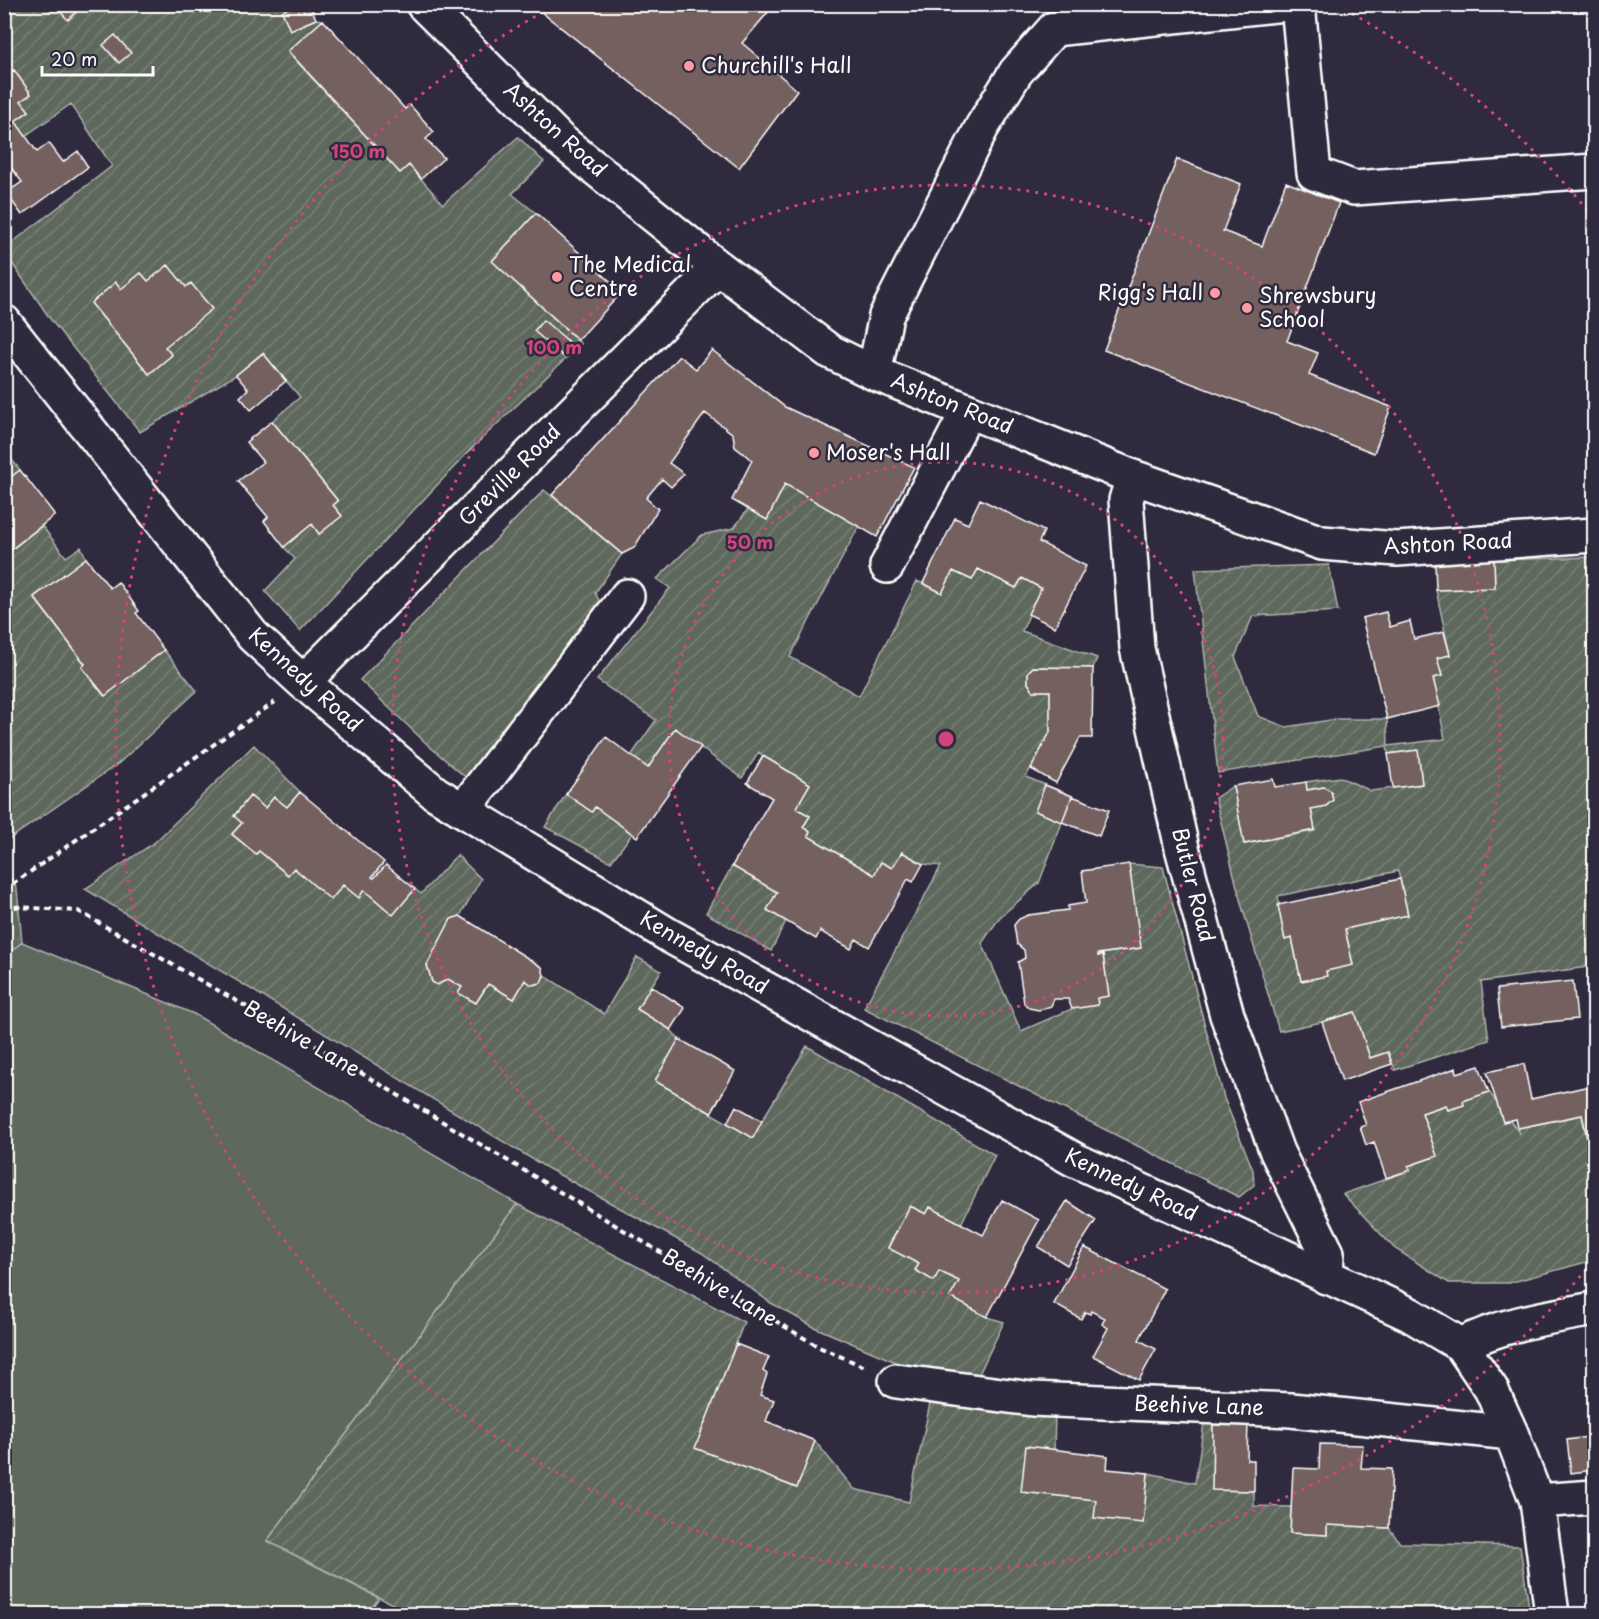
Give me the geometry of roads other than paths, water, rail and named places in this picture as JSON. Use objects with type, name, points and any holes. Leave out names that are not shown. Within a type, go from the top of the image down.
[{"type":"street","name":"Ashton Road","points":[[423,4],[560,140],[718,267],[829,351],[874,373],[1133,477],[1322,543],[1397,549],[1594,535]]},
{"type":"street","points":[[874,373],[886,316],[982,127],[1051,17],[1285,4]]},
{"type":"street","points":[[1298,4],[1314,173],[1354,188],[1594,171]]},
{"type":"street","name":"Greville Road","points":[[303,682],[718,267]]},
{"type":"street","name":"Kennedy Road","points":[[4,321],[253,636],[303,682],[435,793],[670,936],[1075,1160],[1409,1314],[1461,1345],[1491,1389],[1538,1502],[1552,1614]]},
{"type":"street","points":[[887,566],[968,411]]},
{"type":"street","name":"Butler Road","points":[[1133,477],[1126,500],[1137,648],[1182,848],[1227,1015],[1277,1152],[1327,1253],[1326,1277]]},
{"type":"street","points":[[463,810],[627,596]]},
{"type":"street","points":[[1461,1345],[1482,1335],[1551,1316],[1594,1309]]},
{"type":"street","name":"Beehive Lane","points":[[896,1381],[1032,1399],[1291,1410],[1511,1433]]},
{"type":"street","points":[[1538,1502],[1594,1497]]},
{"type":"place","name":"Churchill's Hall","points":[[689,66]]},
{"type":"place","name":"The Medical Centre","points":[[557,277]]},
{"type":"place","name":"Rigg's Hall","points":[[1215,293]]},
{"type":"place","name":"Shrewsbury School","points":[[1247,308]]},
{"type":"place","name":"Moser's Hall","points":[[814,453]]}]
